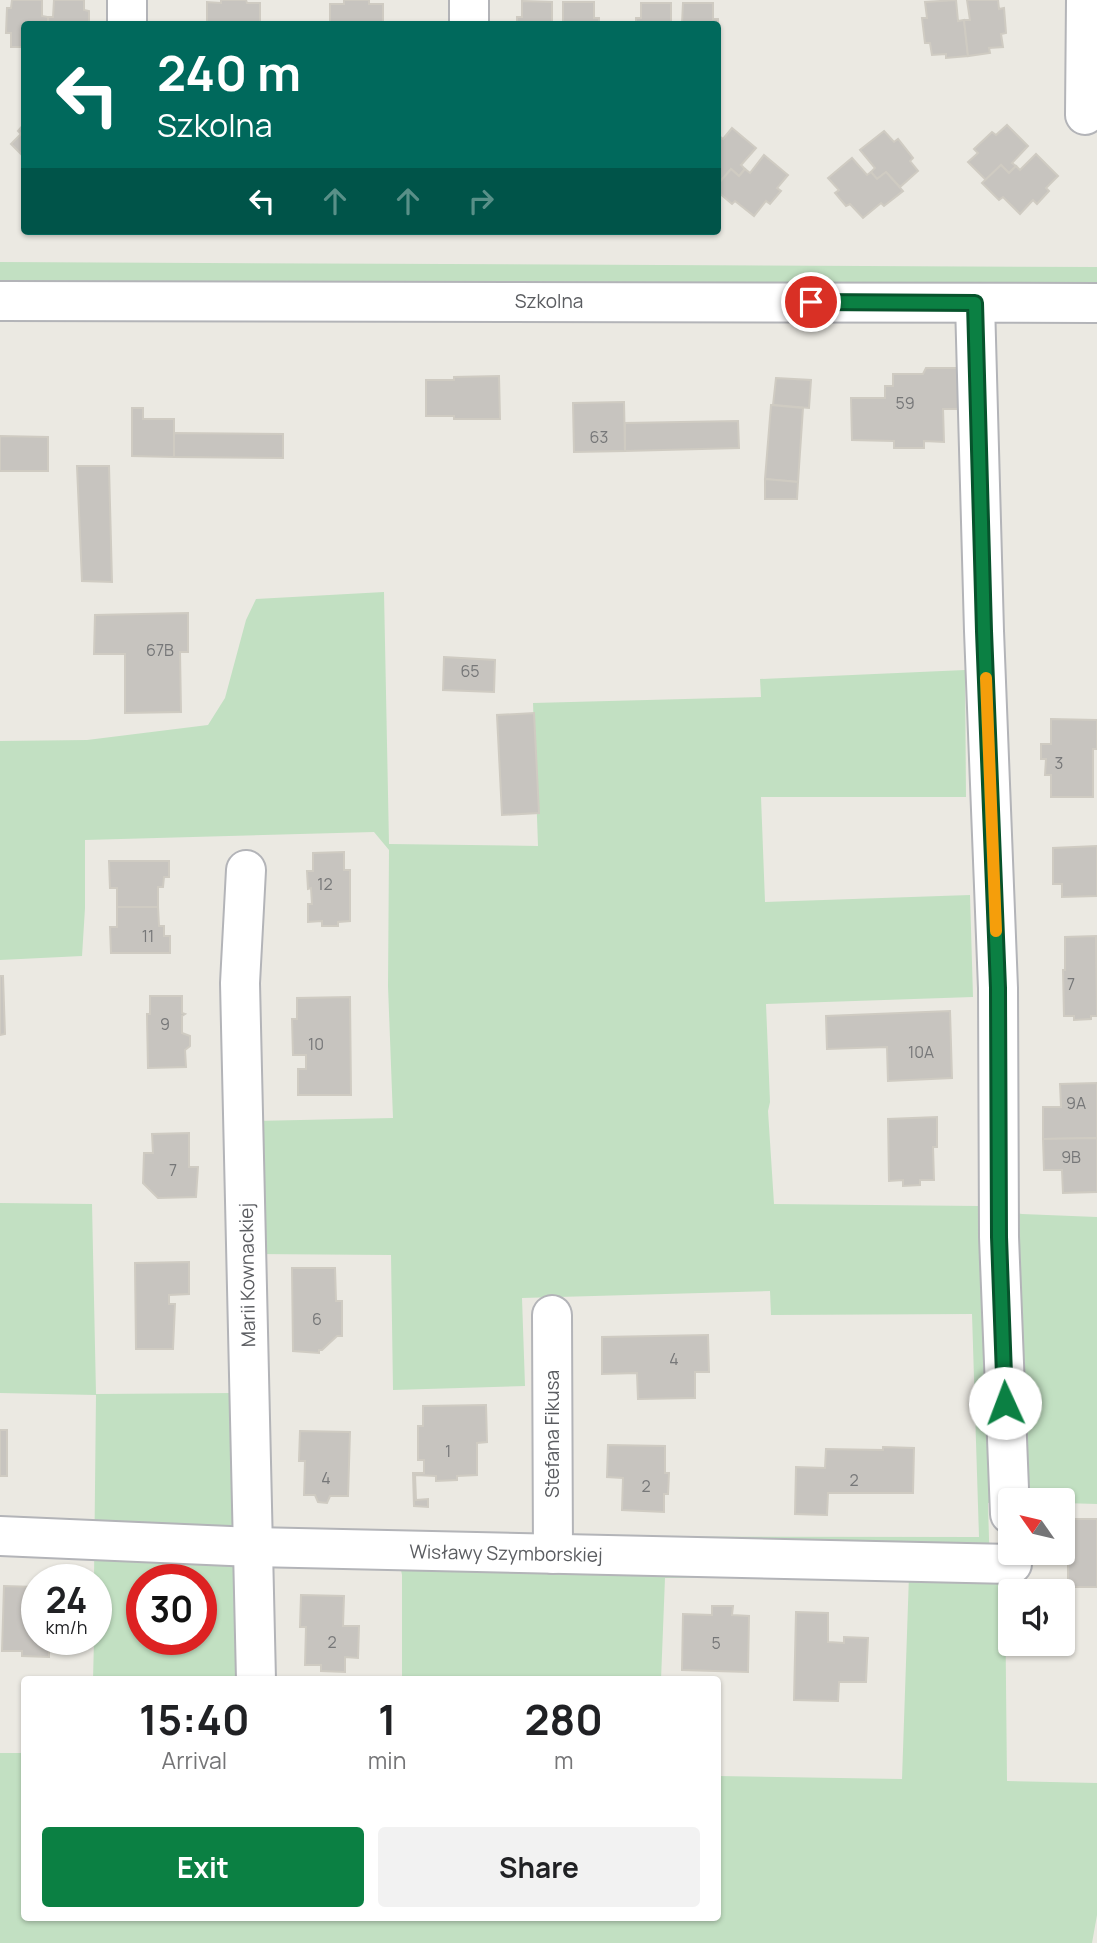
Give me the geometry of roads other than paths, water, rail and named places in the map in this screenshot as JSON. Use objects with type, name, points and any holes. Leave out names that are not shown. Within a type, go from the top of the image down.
[{"type":"street","points":[[127,0],[127,21]]},
{"type":"street","points":[[469,0],[469,21]]},
{"type":"street","points":[[1085,115],[1086,0]]},
{"type":"street","name":"Szkolna","points":[[0,301],[1097,303]]},
{"type":"street","points":[[975,303],[998,988],[999,1237],[1009,1488]]},
{"type":"street","name":"Marii Kownackiej","points":[[246,870],[240,983],[256,1676]]},
{"type":"street","name":"Stefana Fikusa","points":[[552,1315],[553,1554]]},
{"type":"street","name":"Wisławy Szymborskiej","points":[[0,1536],[253,1547],[1012,1569]]}]
